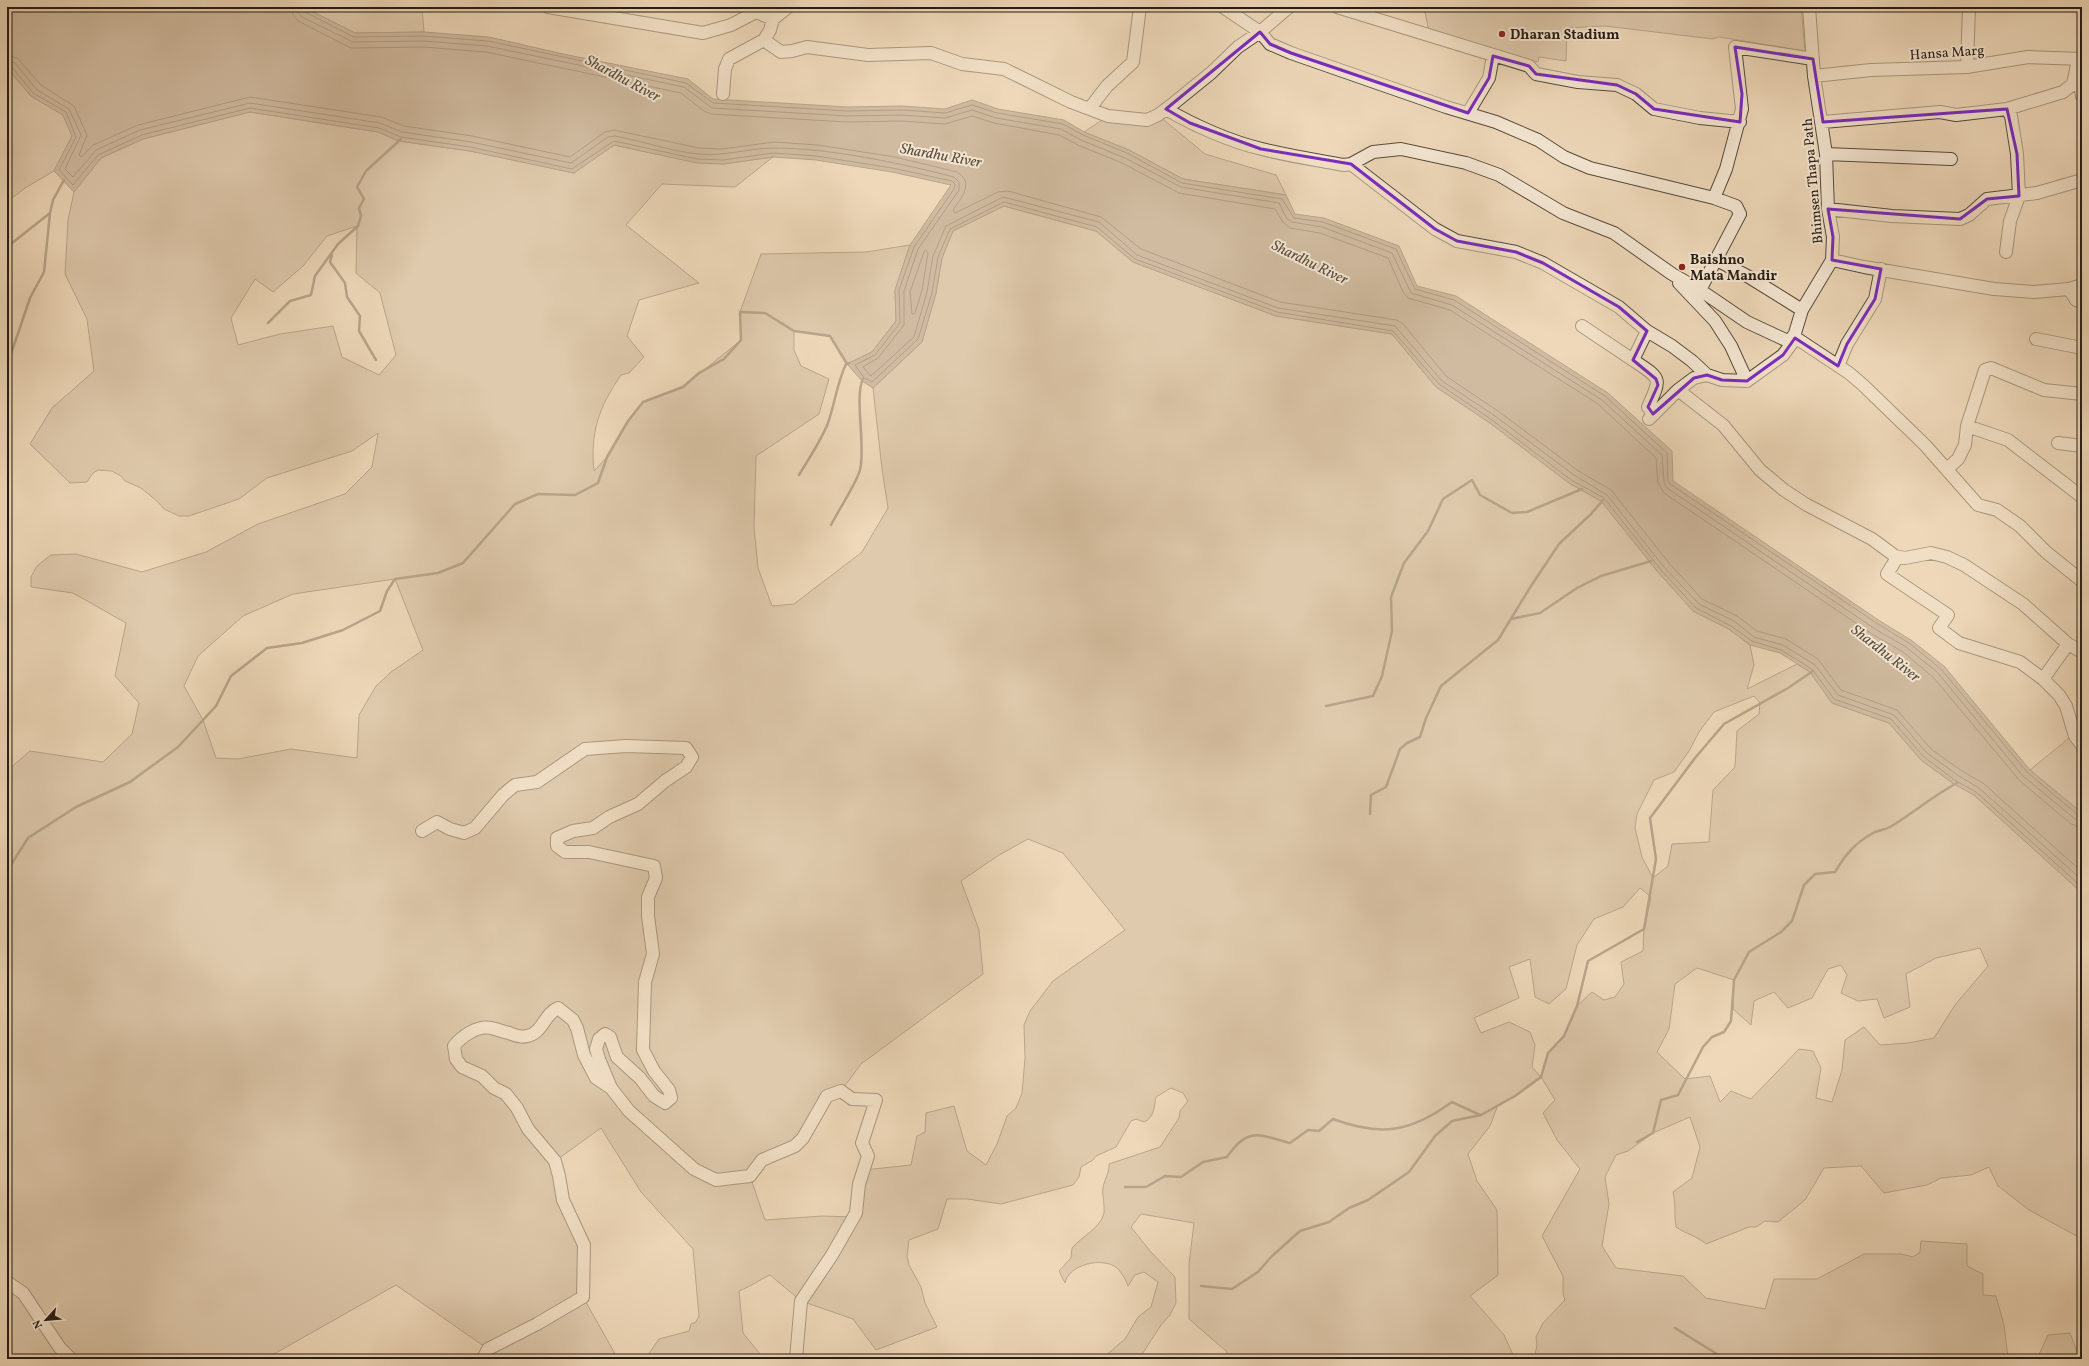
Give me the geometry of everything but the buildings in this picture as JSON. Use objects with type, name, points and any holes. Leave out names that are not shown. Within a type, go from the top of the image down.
[{"type":"street","points":[[548,7],[702,33],[730,25],[756,12],[773,19]]},
{"type":"street","points":[[723,94],[725,69],[729,59],[735,54],[764,40],[770,30],[773,19],[788,7]]},
{"type":"street","points":[[1090,108],[1107,86],[1133,62],[1140,7]]},
{"type":"street","points":[[1223,7],[1260,32],[1270,44],[1291,53],[1446,107],[1496,122],[1520,132],[1564,157],[1590,168],[1714,198],[1736,206],[1740,214],[1700,290]]},
{"type":"street","points":[[764,40],[781,52],[807,47],[868,55],[931,53],[962,64],[1004,69],[1071,102],[1108,116],[1147,120],[1166,109],[1211,72],[1238,47],[1260,32],[1289,7]]},
{"type":"street","points":[[1336,7],[1529,66],[1536,74],[1578,82],[1617,85],[1636,94],[1654,109],[1700,118],[1740,122]]},
{"type":"street","name":"Bhimsen Thapa Path","points":[[1752,379],[1783,355],[1792,339],[1802,310],[1832,260],[1833,237],[1828,209],[1826,154],[1823,122],[1814,76],[1809,7]]},
{"type":"street","points":[[1967,67],[1969,7]]},
{"type":"street","points":[[1714,198],[1726,169],[1740,122],[1742,94],[1735,47],[1813,59]]},
{"type":"street","points":[[1468,113],[1489,78],[1493,56]]},
{"type":"street","name":"Hansa Marg","points":[[1814,76],[1871,70],[1967,67],[2028,58],[2078,61]]},
{"type":"street","points":[[2078,61],[2082,96]]},
{"type":"street","points":[[1823,122],[1940,112],[1956,115],[2007,109],[2063,92],[2073,84],[2078,61]]},
{"type":"street","points":[[1166,109],[1190,123],[1261,149],[1344,165],[1351,164],[1373,152],[1400,150],[1472,166],[1499,175],[1563,213],[1614,233],[1672,274],[1700,290],[1747,322],[1792,339],[1838,366],[1863,385],[1925,445],[1978,506],[1997,510],[2020,526],[2046,552],[2082,581]]},
{"type":"street","points":[[2006,252],[2010,221],[2019,196],[2017,154],[2011,116],[2007,109]]},
{"type":"street","points":[[1826,154],[1951,159]]},
{"type":"street","points":[[1351,164],[1435,229],[1457,240],[1516,252],[1543,263],[1619,307],[1647,331],[1672,346],[1692,361],[1707,375],[1722,380],[1752,379]]},
{"type":"street","points":[[1828,209],[1892,216],[1960,219],[1969,215],[1987,199],[2019,196],[2082,180]]},
{"type":"street","points":[[1717,260],[1802,310]]},
{"type":"street","points":[[1832,260],[1994,290],[2034,292],[2069,289],[2082,285]]},
{"type":"street","points":[[1838,366],[1847,344],[1876,299],[1881,269]]},
{"type":"street","points":[[1672,274],[1715,321],[1752,379]]},
{"type":"street","points":[[2069,289],[2076,300],[2082,302]]},
{"type":"street","points":[[1582,326],[1633,360],[1656,379],[1658,385],[1648,407],[1651,417],[1678,390],[1694,378],[1707,375]]},
{"type":"street","points":[[1633,360],[1647,331]]},
{"type":"street","points":[[2036,339],[2082,348]]},
{"type":"street","points":[[1947,469],[1958,459],[1965,445],[1967,426],[1986,370],[1991,368],[2044,390],[2082,394]]},
{"type":"street","points":[[1678,390],[1723,426],[1760,470],[1784,490],[1807,505],[1872,539],[1895,556],[1905,558],[1930,553],[1947,557],[1964,565],[2023,604],[2068,644],[2082,652]]},
{"type":"street","points":[[1967,426],[2008,440],[2082,497]]},
{"type":"street","points":[[2058,443],[2082,446]]},
{"type":"street","points":[[1895,556],[1896,561],[1887,574],[1948,615],[1939,628],[1959,643],[2020,662],[2043,679],[2059,695],[2066,706],[2075,736],[2082,745]]},
{"type":"street","points":[[2043,679],[2068,644]]},
{"type":"street","points":[[422,831],[437,822],[450,829],[464,833],[475,828],[503,795],[515,785],[537,782],[585,749],[626,746],[686,748],[692,757],[686,767],[665,781],[638,804],[609,817],[593,828],[573,831],[557,838],[557,846],[565,852],[589,852],[654,866],[656,878],[648,897],[648,916],[653,954],[645,982],[643,1050],[654,1071],[669,1090],[671,1098],[665,1103],[654,1096],[640,1078],[617,1056],[610,1036],[605,1034],[599,1039],[596,1049],[611,1088],[629,1111],[677,1156],[694,1169],[716,1180],[750,1176],[762,1160],[795,1146],[804,1138],[827,1096],[841,1091],[852,1099],[876,1100],[862,1143],[868,1156],[859,1184],[856,1213],[832,1255],[801,1301],[796,1359]]},
{"type":"street","points":[[483,1359],[488,1349],[583,1297],[584,1245],[563,1200],[560,1176],[555,1161],[528,1129],[517,1108],[506,1094],[494,1088],[482,1076],[462,1067],[456,1059],[454,1046],[461,1037],[490,1027],[520,1036],[527,1036],[540,1029],[548,1013],[558,1008],[573,1020],[577,1028],[584,1055],[596,1078],[611,1088]]},
{"type":"street","points":[[7,1282],[23,1294],[60,1348],[71,1359]]},
{"type":"highlighted area","points":[[1260,32],[1270,44],[1291,53],[1468,113],[1489,78],[1493,56],[1529,66],[1536,74],[1617,85],[1636,94],[1654,109],[1740,122],[1742,94],[1735,47],[1813,59],[1823,122],[2007,109],[2017,154],[2019,196],[1987,199],[1960,219],[1828,209],[1833,237],[1832,260],[1881,269],[1875,299],[1847,344],[1838,366],[1795,338],[1783,355],[1747,381],[1722,380],[1707,375],[1694,378],[1653,414],[1648,407],[1658,385],[1656,379],[1633,360],[1647,331],[1619,307],[1543,263],[1516,252],[1457,241],[1435,229],[1351,164],[1261,149],[1190,123],[1166,109]]},
{"type":"shaded area","points":[[303,7],[422,7],[424,32],[355,33]]},
{"type":"shaded area","name":"Dharan Stadium","points":[[1424,7],[1801,7],[1805,51],[1719,37],[1713,39],[1605,26],[1567,28],[1566,61],[1539,57],[1538,62],[1429,32]]},
{"type":"shaded area","points":[[7,68],[31,96],[63,115],[72,136],[54,171],[25,188],[7,202]]},
{"type":"shaded area","points":[[250,112],[378,132],[399,141],[470,151],[574,173],[614,145],[651,153],[723,164],[773,157],[735,187],[662,184],[626,225],[699,283],[639,300],[627,336],[644,357],[629,373],[621,375],[602,409],[593,444],[594,471],[607,457],[628,421],[643,402],[683,387],[741,340],[740,312],[761,254],[866,252],[910,245],[895,290],[896,321],[872,352],[847,364],[830,336],[794,331],[794,350],[801,366],[829,379],[819,414],[756,456],[754,527],[758,568],[772,606],[794,604],[862,552],[888,508],[873,388],[922,342],[936,293],[942,258],[953,231],[1004,206],[1096,231],[1133,262],[1276,316],[1392,334],[1436,387],[1490,423],[1569,483],[1601,501],[1658,572],[1693,611],[1729,629],[1750,645],[1754,665],[1747,689],[1797,664],[1810,672],[1832,703],[1889,723],[1921,760],[1954,784],[1974,795],[2082,893],[2082,1239],[2029,1210],[1998,1186],[1989,1167],[1971,1175],[1941,1178],[1927,1185],[1884,1193],[1861,1166],[1824,1168],[1805,1200],[1778,1222],[1765,1221],[1756,1227],[1749,1227],[1706,1244],[1676,1227],[1675,1223],[1673,1192],[1692,1178],[1700,1147],[1690,1117],[1653,1133],[1628,1151],[1616,1155],[1605,1177],[1609,1204],[1602,1246],[1616,1268],[1683,1276],[1706,1298],[1765,1309],[1774,1279],[1817,1279],[1864,1254],[1901,1254],[1913,1257],[1920,1252],[1921,1241],[1967,1244],[1967,1266],[1983,1274],[1983,1295],[1996,1296],[2004,1325],[2008,1357],[2014,1359],[1534,1359],[1537,1345],[1536,1337],[1543,1323],[1565,1300],[1563,1294],[1563,1276],[1542,1236],[1580,1169],[1557,1140],[1543,1113],[1555,1100],[1541,1077],[1515,1096],[1498,1105],[1490,1126],[1468,1154],[1477,1181],[1497,1210],[1498,1275],[1470,1296],[1504,1335],[1515,1359],[1230,1359],[1226,1351],[1189,1319],[1189,1264],[1194,1223],[1141,1214],[1131,1227],[1150,1251],[1175,1277],[1176,1303],[1170,1315],[1161,1325],[1139,1359],[1105,1359],[1104,1357],[1125,1339],[1138,1317],[1151,1307],[1158,1282],[1144,1272],[1135,1275],[1128,1286],[1121,1272],[1117,1268],[1111,1264],[1103,1263],[1086,1264],[1079,1267],[1072,1271],[1067,1277],[1065,1283],[1059,1271],[1071,1258],[1072,1248],[1095,1228],[1102,1218],[1104,1213],[1103,1188],[1109,1170],[1109,1164],[1160,1147],[1179,1118],[1180,1111],[1188,1101],[1183,1093],[1171,1088],[1156,1097],[1152,1114],[1148,1120],[1144,1122],[1136,1119],[1131,1121],[1116,1147],[1096,1156],[1093,1160],[1081,1167],[1079,1177],[1073,1185],[1001,1204],[967,1199],[947,1199],[938,1229],[909,1240],[907,1256],[909,1265],[921,1287],[925,1303],[937,1327],[876,1350],[853,1319],[801,1301],[770,1275],[739,1291],[743,1333],[764,1359],[645,1359],[659,1339],[689,1331],[691,1324],[696,1322],[699,1316],[693,1249],[641,1192],[601,1128],[555,1161],[580,1235],[583,1297],[618,1359],[544,1359],[536,1354],[528,1359],[483,1359],[488,1349],[396,1285],[265,1359],[7,1359],[7,771],[30,751],[103,762],[132,734],[139,703],[115,676],[126,623],[73,593],[31,587],[31,577],[37,566],[51,555],[76,554],[142,572],[206,552],[258,524],[345,494],[372,467],[378,433],[352,451],[267,478],[239,499],[189,516],[179,516],[164,509],[141,488],[125,481],[121,476],[112,471],[98,470],[93,473],[87,482],[70,483],[30,444],[52,408],[94,371],[87,319],[65,274],[68,220],[74,192],[101,158],[143,139]],"holes":[[[357,226],[356,273],[380,293],[396,355],[379,375],[342,357],[333,326],[280,334],[238,345],[231,318],[255,279],[273,292],[303,266],[327,236]],[[395,579],[423,650],[391,672],[376,686],[359,715],[357,758],[291,749],[238,759],[216,758],[203,720],[184,686],[198,656],[243,616],[293,594]],[[1754,696],[1760,703],[1759,714],[1737,731],[1735,767],[1713,790],[1709,842],[1672,844],[1668,866],[1653,878],[1642,857],[1635,828],[1637,814],[1654,780],[1674,772],[1689,751],[1699,732],[1714,712]],[[1028,839],[1063,853],[1125,930],[1053,981],[1030,1011],[1024,1025],[1025,1058],[1022,1093],[1016,1108],[1007,1116],[997,1144],[986,1165],[967,1151],[954,1106],[926,1113],[925,1132],[917,1136],[911,1165],[864,1170],[853,1217],[822,1216],[765,1220],[750,1176],[803,1138],[827,1097],[841,1091],[861,1064],[983,974],[979,930],[961,881],[999,855]],[[1640,888],[1651,897],[1644,929],[1643,951],[1621,962],[1624,984],[1615,997],[1604,1000],[1592,992],[1577,1006],[1564,1036],[1548,1053],[1541,1077],[1532,1067],[1535,1045],[1530,1032],[1509,1022],[1481,1033],[1474,1018],[1519,998],[1509,967],[1530,959],[1535,997],[1549,1004],[1566,989],[1577,945],[1594,919],[1623,907]],[[1980,948],[1988,966],[1955,1005],[1934,1038],[1908,1043],[1880,1045],[1864,1027],[1845,1040],[1842,1070],[1832,1102],[1816,1098],[1821,1068],[1813,1051],[1799,1049],[1751,1099],[1731,1091],[1720,1102],[1710,1076],[1685,1079],[1657,1052],[1669,1029],[1675,984],[1697,968],[1734,980],[1733,1009],[1751,1025],[1754,1001],[1774,992],[1788,1008],[1812,998],[1828,969],[1841,965],[1847,975],[1841,993],[1858,1001],[1877,999],[1884,1018],[1910,1007],[1906,974],[1936,958]]]},
{"type":"shaded area","points":[[1158,115],[1205,154],[1276,175],[1286,195],[1183,179],[1129,150],[1084,132],[1108,116]]},
{"type":"shaded area","points":[[2069,738],[2082,752],[2082,813],[2030,770]]},
{"type":"shaded area","points":[[2070,1333],[2080,1359],[2037,1359],[2048,1335]]},
{"type":"water","name":"Shardhu River","points":[[7,7],[303,7],[355,33],[424,32],[489,37],[563,54],[688,79],[713,99],[848,107],[902,106],[945,109],[972,100],[998,109],[1064,120],[1084,132],[1129,150],[1183,179],[1286,195],[1295,214],[1324,218],[1399,246],[1417,286],[1456,296],[1608,393],[1672,451],[1673,481],[1880,621],[1911,640],[1944,666],[2030,770],[2082,813],[2082,893],[1974,795],[1954,784],[1921,760],[1889,723],[1832,703],[1810,672],[1780,653],[1750,645],[1729,629],[1693,611],[1658,572],[1601,501],[1569,483],[1490,423],[1436,387],[1392,334],[1276,316],[1133,262],[1096,231],[1004,206],[953,231],[942,258],[936,293],[922,342],[873,388],[862,381],[847,364],[872,352],[896,321],[895,290],[910,245],[951,185],[892,172],[816,160],[773,157],[723,164],[697,163],[614,145],[574,173],[470,151],[399,141],[378,132],[250,112],[143,139],[101,158],[74,192],[54,171],[72,136],[63,115],[31,96],[7,68]]},
{"type":"waterway","points":[[268,323],[290,301],[311,295],[315,276],[338,244],[358,226],[361,216],[359,208],[364,199],[357,187],[366,171],[401,139]]},
{"type":"waterway","points":[[10,357],[30,298],[44,272],[50,213],[53,200],[64,180]]},
{"type":"waterway","points":[[7,247],[50,213]]},
{"type":"waterway","points":[[332,255],[330,262],[345,283],[347,297],[360,316],[359,331],[376,360]]},
{"type":"waterway","points":[[7,871],[28,838],[76,807],[130,782],[178,747],[216,706],[231,676],[267,648],[302,643],[343,630],[380,611],[387,591],[395,579],[438,573],[463,563],[515,504],[538,494],[575,495],[598,483],[607,457],[628,421],[643,402],[683,387],[699,373],[724,359],[741,340],[740,312],[765,313],[794,331],[830,336],[847,364],[849,363]]},
{"type":"waterway","points":[[799,475],[828,423],[840,378],[846,364]]},
{"type":"waterway","points":[[831,525],[851,490],[860,470],[862,448],[860,397],[863,379]]},
{"type":"waterway","points":[[1326,706],[1373,696],[1382,676],[1392,631],[1391,597],[1404,563],[1428,531],[1443,499],[1472,480],[1480,495],[1512,513],[1527,512],[1582,489]]},
{"type":"waterway","points":[[1370,814],[1371,795],[1386,787],[1400,749],[1407,743],[1420,737],[1426,718],[1441,686],[1498,640],[1559,544],[1591,514],[1603,500]]},
{"type":"waterway","points":[[1511,619],[1540,613],[1577,588],[1601,576],[1651,561]]},
{"type":"waterway","points":[[1201,1286],[1232,1289],[1258,1272],[1271,1257],[1300,1231],[1329,1222],[1349,1208],[1368,1200],[1409,1172],[1435,1136],[1452,1121],[1481,1115],[1515,1096],[1541,1077],[1548,1053],[1564,1036],[1577,1006],[1588,961],[1644,929],[1656,859],[1650,818],[1695,758],[1724,724],[1788,688],[1813,671]]},
{"type":"waterway","points":[[1637,1142],[1653,1133],[1661,1100],[1678,1095],[1703,1047],[1712,1037],[1724,1032],[1731,1021],[1734,980],[1749,952],[1781,932],[1792,921],[1804,885],[1815,874],[1835,872],[1847,855],[1861,841],[1875,832],[1890,827],[1957,783]]},
{"type":"waterway","points":[[1125,1187],[1146,1187],[1165,1176],[1181,1177],[1203,1162],[1227,1157],[1234,1147],[1241,1141],[1255,1135],[1270,1137],[1290,1143],[1308,1130],[1319,1131],[1333,1119],[1350,1125],[1366,1128],[1395,1128],[1423,1120],[1452,1102],[1480,1115]]},
{"type":"waterway","points":[[1675,1328],[1725,1359]]},
{"type":"place","name":"Dharan Stadium","points":[[1502,34]]},
{"type":"place","name":"Baishno Mata Mandir","points":[[1682,267]]}]
